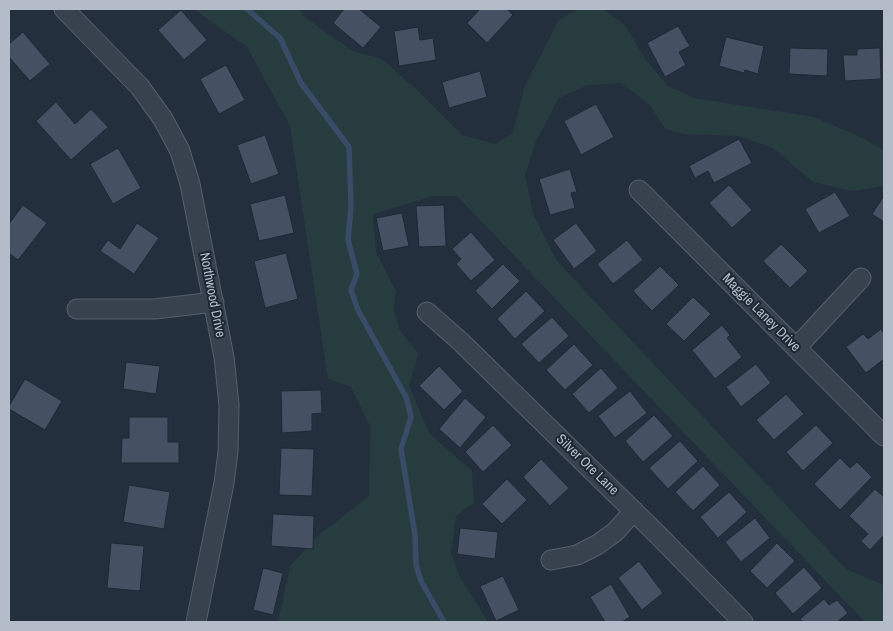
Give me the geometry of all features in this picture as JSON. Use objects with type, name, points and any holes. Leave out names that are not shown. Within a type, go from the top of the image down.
[{"type":"street","name":"Northwood Drive","points":[[64,9],[140,87],[163,119],[180,151],[190,184],[224,358],[229,405],[228,452],[224,483],[196,622]]},
{"type":"street","name":"Maggie Laney Drive","points":[[639,190],[884,436]]},
{"type":"street","points":[[796,348],[861,278]]},
{"type":"street","points":[[77,310],[155,309],[214,302]]},
{"type":"street","name":"Silver Ore Lane","points":[[427,312],[461,342],[634,511],[744,622]]},
{"type":"street","points":[[551,560],[577,555],[597,545],[615,532],[634,511]]},
{"type":"green space","points":[[193,9],[300,9],[303,16],[353,51],[382,59],[414,87],[462,135],[495,144],[513,133],[524,88],[558,21],[577,9],[603,9],[625,25],[646,60],[668,86],[694,98],[814,117],[856,135],[884,150],[884,186],[852,191],[813,182],[773,148],[739,136],[684,134],[665,129],[650,105],[621,83],[588,85],[559,98],[536,141],[525,175],[533,214],[557,261],[846,569],[884,585],[884,622],[865,622],[457,196],[433,196],[373,214],[376,252],[396,291],[394,308],[399,329],[418,354],[409,386],[429,433],[472,471],[474,503],[456,516],[451,553],[459,575],[488,622],[278,622],[290,566],[320,534],[369,496],[370,426],[351,387],[328,379],[290,126],[247,47]]},
{"type":"building","points":[[344,9],[359,9],[381,27],[363,48],[333,23]]},
{"type":"building","points":[[480,9],[507,9],[513,15],[487,43],[467,23]]},
{"type":"building","points":[[181,10],[207,40],[184,60],[158,30]]},
{"type":"building","points":[[678,26],[690,46],[679,52],[686,65],[665,77],[647,43]]},
{"type":"building","points":[[418,27],[420,40],[433,38],[436,60],[399,66],[394,31]]},
{"type":"building","points":[[23,32],[50,64],[30,81],[9,57],[9,44]]},
{"type":"building","points":[[726,37],[764,46],[758,74],[745,70],[744,73],[719,66]]},
{"type":"building","points":[[790,48],[828,49],[827,76],[789,74]]},
{"type":"building","points":[[880,48],[881,79],[845,81],[843,55],[857,55],[857,49]]},
{"type":"building","points":[[226,65],[245,100],[219,114],[200,79]]},
{"type":"building","points":[[480,71],[487,97],[449,108],[442,82]]},
{"type":"building","points":[[56,102],[75,124],[91,109],[108,127],[71,160],[36,121]]},
{"type":"building","points":[[596,104],[614,137],[581,155],[564,121]]},
{"type":"building","points":[[265,135],[279,174],[251,184],[237,145]]},
{"type":"building","points":[[739,139],[752,163],[714,183],[708,171],[695,178],[689,166]]},
{"type":"building","points":[[118,148],[141,188],[113,204],[90,164]]},
{"type":"building","points":[[570,169],[577,192],[571,193],[575,208],[550,215],[539,179]]},
{"type":"building","points":[[729,185],[752,210],[732,228],[709,203]]},
{"type":"building","points":[[835,192],[850,216],[819,233],[805,209]]},
{"type":"building","points":[[285,195],[294,233],[259,241],[250,204]]},
{"type":"building","points":[[884,196],[884,222],[872,214]]},
{"type":"building","points":[[23,205],[47,223],[18,260],[9,253],[9,224]]},
{"type":"building","points":[[444,205],[446,246],[419,247],[416,206]]},
{"type":"building","points":[[402,213],[409,246],[383,251],[376,218]]},
{"type":"building","points":[[137,223],[159,238],[134,274],[100,251],[108,240],[120,249]]},
{"type":"building","points":[[576,223],[597,251],[574,269],[553,240]]},
{"type":"building","points":[[471,232],[495,260],[471,281],[456,264],[461,259],[452,249]]},
{"type":"building","points":[[627,240],[643,260],[613,284],[597,264]]},
{"type":"building","points":[[781,244],[808,271],[790,288],[763,261]]},
{"type":"building","points":[[286,253],[298,299],[265,308],[254,261]]},
{"type":"building","points":[[503,264],[520,281],[492,309],[475,291]]},
{"type":"building","points":[[660,266],[679,285],[652,311],[633,291]]},
{"type":"building","points":[[526,291],[545,311],[515,339],[497,319]]},
{"type":"building","points":[[693,297],[711,314],[684,341],[666,324]]},
{"type":"building","points":[[552,317],[569,336],[539,363],[521,344]]},
{"type":"building","points":[[722,325],[730,335],[727,338],[742,357],[715,379],[692,350]]},
{"type":"building","points":[[881,329],[884,334],[884,359],[866,373],[846,347],[863,334],[868,339]]},
{"type":"building","points":[[574,344],[593,365],[565,390],[546,370]]},
{"type":"building","points":[[126,362],[160,366],[156,394],[123,389]]},
{"type":"building","points":[[756,364],[771,383],[741,407],[726,387]]},
{"type":"building","points":[[439,366],[463,391],[444,410],[419,386]]},
{"type":"building","points":[[601,368],[618,388],[589,413],[572,394]]},
{"type":"building","points":[[25,379],[62,401],[45,430],[9,409]]},
{"type":"building","points":[[321,390],[322,413],[312,414],[312,431],[282,433],[281,391]]},
{"type":"building","points":[[630,391],[647,413],[615,438],[598,416]]},
{"type":"building","points":[[786,394],[804,414],[774,440],[756,420]]},
{"type":"building","points":[[465,398],[486,417],[460,448],[439,429]]},
{"type":"building","points":[[654,415],[673,436],[643,462],[625,441]]},
{"type":"building","points":[[129,417],[168,417],[168,442],[179,442],[179,463],[121,463],[122,438],[129,438]]},
{"type":"building","points":[[493,425],[512,445],[483,472],[465,452]]},
{"type":"building","points":[[816,425],[833,443],[803,471],[786,452]]},
{"type":"building","points":[[680,441],[698,461],[668,489],[649,468]]},
{"type":"building","points":[[281,448],[314,449],[312,496],[279,495]]},
{"type":"building","points":[[840,458],[850,468],[857,462],[872,477],[840,510],[814,484]]},
{"type":"building","points":[[541,459],[569,488],[550,506],[523,477]]},
{"type":"building","points":[[703,466],[720,485],[693,511],[675,492]]},
{"type":"building","points":[[507,479],[527,500],[502,524],[482,504]]},
{"type":"building","points":[[129,485],[170,492],[164,529],[123,522]]},
{"type":"building","points":[[875,489],[884,497],[884,535],[870,550],[861,541],[868,534],[849,516]]},
{"type":"building","points":[[729,492],[747,512],[718,538],[700,517]]},
{"type":"building","points":[[273,514],[314,516],[313,549],[271,546]]},
{"type":"building","points":[[755,518],[770,538],[741,562],[725,542]]},
{"type":"building","points":[[460,528],[498,532],[495,559],[457,554]]},
{"type":"building","points":[[111,543],[144,546],[140,591],[107,588]]},
{"type":"building","points":[[777,543],[795,561],[767,588],[750,571]]},
{"type":"building","points":[[639,561],[663,593],[642,610],[618,578]]},
{"type":"building","points":[[804,567],[822,588],[793,614],[775,593]]},
{"type":"building","points":[[263,568],[283,573],[273,615],[253,610]]},
{"type":"building","points":[[503,576],[519,610],[496,621],[480,586]]},
{"type":"building","points":[[611,584],[630,617],[622,622],[605,622],[590,597]]},
{"type":"building","points":[[824,599],[829,605],[837,600],[848,613],[837,622],[803,622],[800,619]]},
{"type":"waterway","points":[[247,9],[280,38],[301,83],[349,147],[351,207],[348,240],[357,274],[351,290],[358,310],[406,397],[411,417],[401,449],[415,535],[416,565],[421,581],[444,622]]}]
